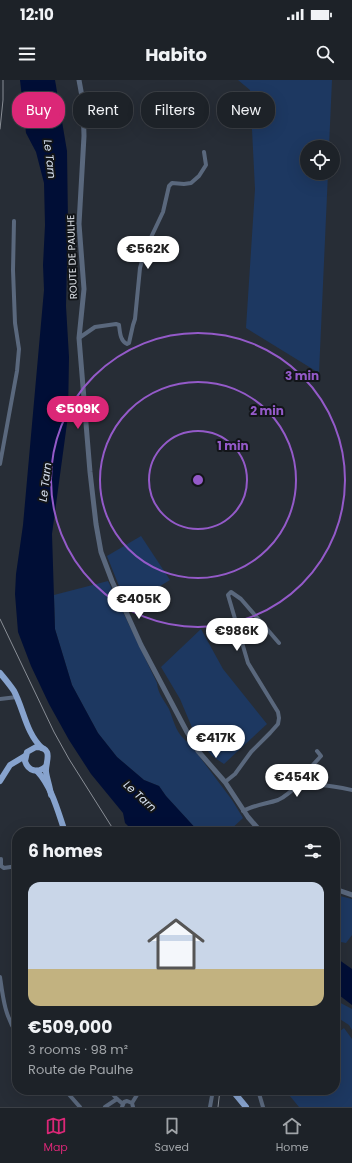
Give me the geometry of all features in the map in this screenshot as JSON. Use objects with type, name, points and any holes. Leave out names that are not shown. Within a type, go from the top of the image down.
[{"type":"main road","points":[[0,673],[16,697],[28,729],[30,741],[25,761],[31,769],[37,771],[43,778],[63,827]]},
{"type":"main road","points":[[28,729],[46,752],[48,757],[46,766],[51,795]]},
{"type":"main road","points":[[0,781],[12,762],[36,747],[43,749]]},
{"type":"main road","points":[[7,769],[17,764],[27,765]]},
{"type":"main road","points":[[37,771],[46,766]]},
{"type":"main road","points":[[236,1095],[246,1107]]},
{"type":"street","name":"ROUTE DE PAULHE","points":[[79,80],[83,107],[84,136],[79,224],[84,289],[78,338],[90,472],[101,552],[122,604],[181,722],[198,751],[225,782],[243,811],[257,827]]},
{"type":"street","points":[[78,338],[95,327],[116,324],[119,325],[122,339],[125,343],[129,343],[135,319],[140,268],[145,250],[163,212],[169,186],[172,183],[191,183],[199,176],[206,165],[204,152]]},
{"type":"street","points":[[0,464],[17,371],[18,349],[15,323],[13,270],[14,221]]},
{"type":"street","points":[[225,782],[235,774],[251,752],[278,724],[279,718],[278,712],[248,663],[228,595],[231,592],[241,599],[279,642]]},
{"type":"street","points":[[0,700],[16,697]]},
{"type":"street","points":[[243,811],[253,806],[279,800],[288,795],[321,756],[316,751]]},
{"type":"street","points":[[294,789],[305,786],[323,785],[352,790]]},
{"type":"street","points":[[1,859],[1,866],[4,868],[12,867]]},
{"type":"street","points":[[340,891],[352,895]]},
{"type":"street","points":[[0,977],[4,1006],[12,1026]]},
{"type":"street","points":[[69,1095],[80,1107]]},
{"type":"street","points":[[113,1095],[122,1105],[127,1101],[132,1105],[137,1095]]},
{"type":"street","points":[[210,1107],[211,1095]]},
{"type":"street","points":[[259,1095],[262,1107]]},
{"type":"street","points":[[105,1107],[116,1099]]},
{"type":"shaded area","points":[[238,80],[332,80],[329,140],[300,140],[300,180],[328,180],[319,373],[246,328],[255,189],[252,128],[275,128],[275,92],[250,92],[250,90]]},
{"type":"shaded area","points":[[141,536],[170,580],[127,606],[107,556]]},
{"type":"shaded area","points":[[108,581],[179,732],[190,744],[232,800],[243,818],[233,827],[194,827],[166,796],[159,786],[144,780],[117,757],[98,733],[72,685],[55,629],[54,595]]},
{"type":"shaded area","points":[[201,629],[223,669],[267,724],[224,764],[212,756],[196,737],[180,699],[161,667]]},
{"type":"shaded area","points":[[340,896],[352,899],[352,935],[346,943],[340,942]]},
{"type":"shaded area","points":[[340,1003],[352,1009],[352,1030],[349,1025],[340,1019]]},
{"type":"shaded area","points":[[344,1028],[352,1039],[352,1107],[299,1107],[289,1095],[340,1095],[340,1031]]},
{"type":"water","points":[[20,80],[55,80],[57,92],[21,92]]},
{"type":"water","name":"Le Tarn","points":[[25,128],[63,128],[67,151],[68,223],[66,306],[69,357],[68,416],[52,534],[55,629],[72,685],[98,733],[117,757],[144,780],[159,786],[166,796],[194,827],[129,827],[125,823],[123,813],[91,774],[69,740],[49,704],[31,666],[18,632],[15,594],[16,574],[23,525],[44,290],[44,183],[36,152],[26,133]]},
{"type":"water","points":[[340,961],[352,969],[352,1005],[340,996]]},
{"type":"railway","points":[[0,129],[3,100],[3,80]]},
{"type":"railway","points":[[0,619],[54,732],[69,759],[112,827]]},
{"type":"railway","points":[[218,1107],[219,1095]]}]
